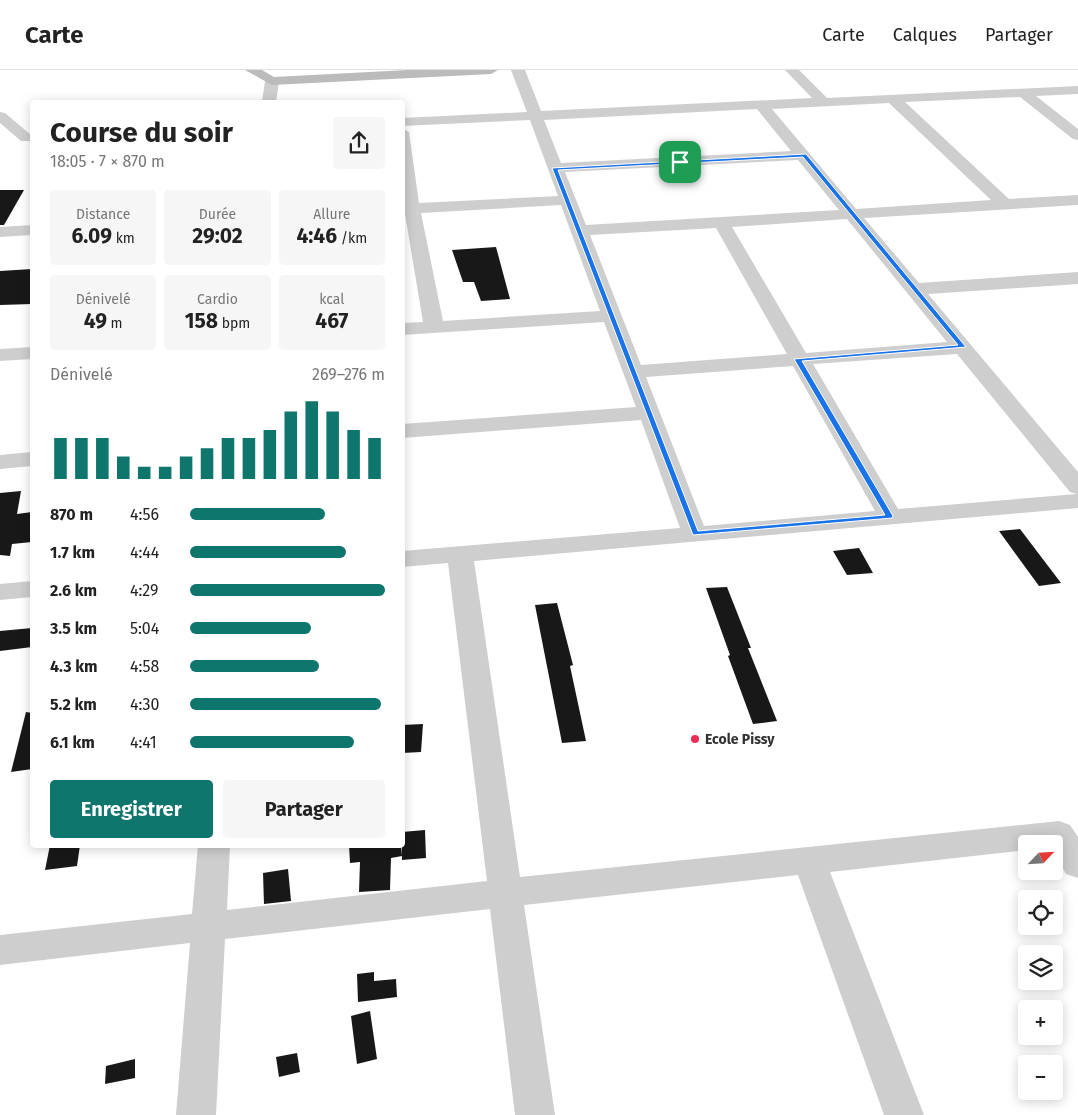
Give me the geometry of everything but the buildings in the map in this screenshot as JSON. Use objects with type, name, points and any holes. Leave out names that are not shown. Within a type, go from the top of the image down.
[{"type":"street","points":[[252,70],[272,81],[417,72],[491,70]]},
{"type":"street","points":[[518,70],[695,534]]},
{"type":"street","points":[[792,70],[823,102]]},
{"type":"street","points":[[269,100],[272,81]]},
{"type":"street","points":[[405,122],[1078,90]]},
{"type":"street","points":[[1024,93],[1078,136]]},
{"type":"street","points":[[894,99],[1004,205]]},
{"type":"street","points":[[761,105],[1078,487]]},
{"type":"street","points":[[0,116],[30,138]]},
{"type":"street","points":[[9,140],[30,138]]},
{"type":"street","points":[[555,168],[804,155]]},
{"type":"street","points":[[405,178],[407,209],[434,327]]},
{"type":"street","points":[[407,209],[567,200]]},
{"type":"street","points":[[579,230],[1078,200]]},
{"type":"street","points":[[721,222],[798,359],[890,516]]},
{"type":"street","points":[[0,232],[30,230]]},
{"type":"street","points":[[915,289],[1078,278]]},
{"type":"street","points":[[405,329],[611,316]]},
{"type":"street","points":[[632,372],[963,347]]},
{"type":"street","points":[[0,355],[30,353]]},
{"type":"street","points":[[405,431],[648,413]]},
{"type":"street","points":[[0,462],[30,459]]},
{"type":"street","points":[[405,559],[1078,501]]},
{"type":"street","points":[[460,554],[535,1115]]},
{"type":"street","points":[[0,592],[30,589]]},
{"type":"street","points":[[0,950],[505,893],[1059,834],[1078,866]]},
{"type":"street","points":[[196,1115],[214,848]]},
{"type":"street","points":[[809,860],[904,1115]]},
{"type":"place","name":"Ecole Pissy","points":[[695,739]]},
{"type":"route","points":[[804,155],[963,347],[798,359],[890,516],[695,534],[555,168],[680,162],[804,155]]}]
